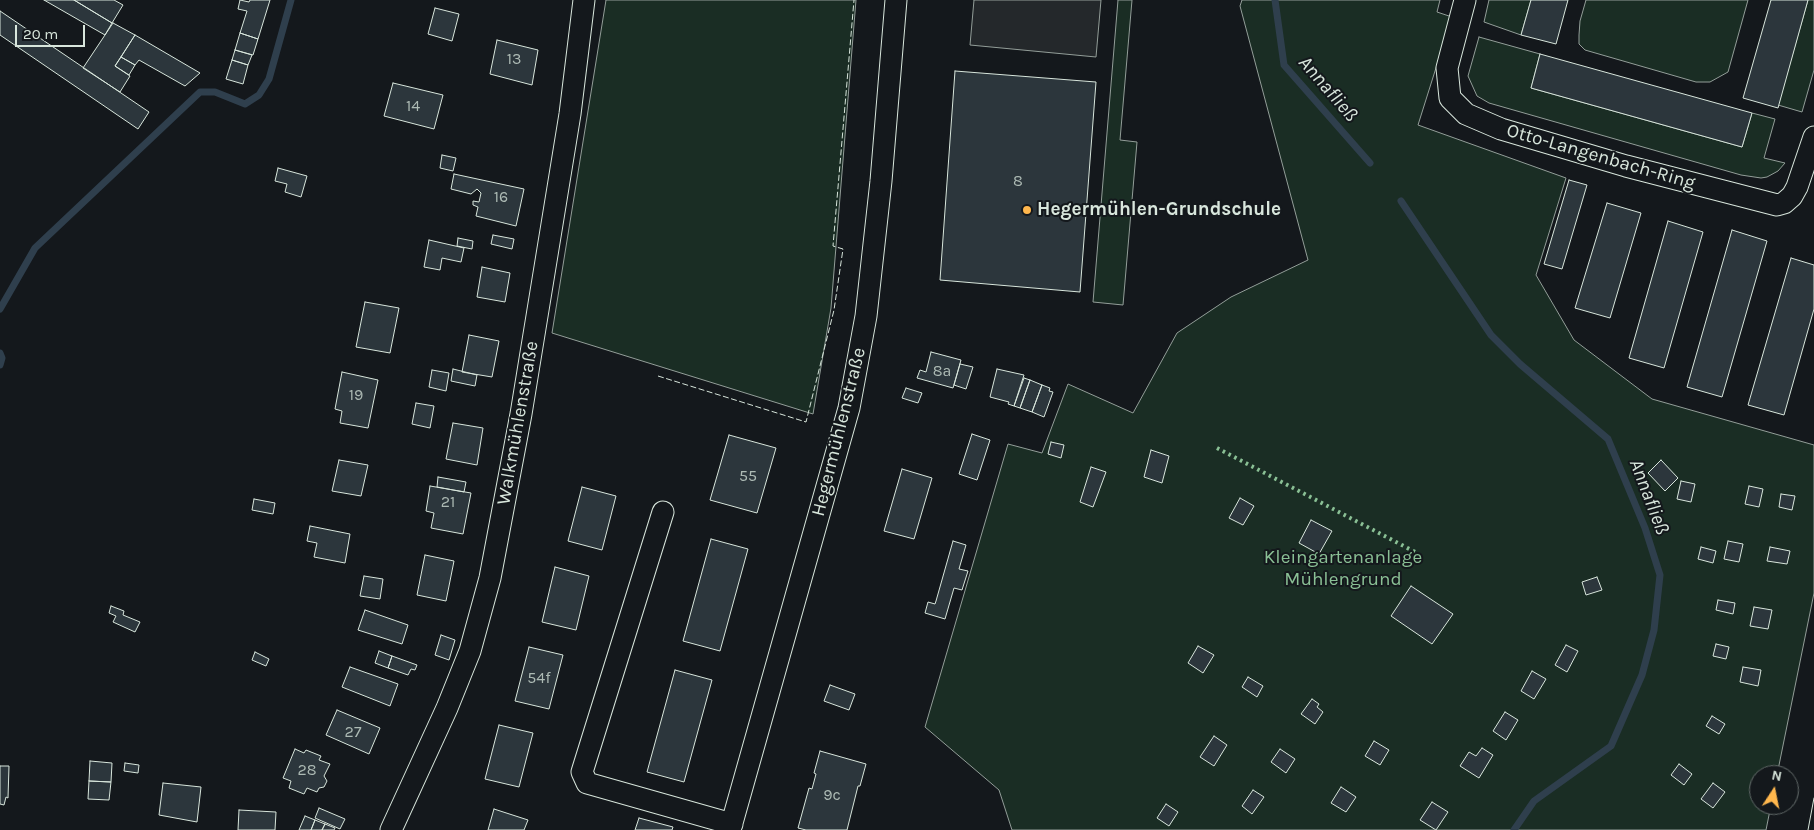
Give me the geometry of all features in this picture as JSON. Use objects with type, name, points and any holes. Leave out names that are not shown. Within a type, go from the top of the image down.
[{"type":"street","name":"Walkmühlenstraße","points":[[391,830],[447,708],[470,651],[490,578],[521,414],[570,114],[584,0]]},
{"type":"street","name":"Hegermühlenstraße","points":[[663,512],[582,772],[586,783],[731,827],[852,393],[866,316],[881,181],[896,0]]},
{"type":"street","name":"Otto-Langenbach-Ring","points":[[1465,0],[1447,68],[1450,98],[1466,114],[1501,129],[1626,166],[1777,205],[1784,203],[1792,196],[1797,187],[1814,137]]},
{"type":"green space","points":[[606,0],[856,0],[831,308],[813,414],[552,333]]},
{"type":"green space","points":[[1118,0],[1132,0],[1120,140],[1137,142],[1123,305],[1093,302]]},
{"type":"green space","name":"Kleingartenanlage Mühlengrund","points":[[1242,0],[1440,0],[1437,12],[1452,17],[1418,125],[1566,178],[1536,275],[1574,340],[1652,399],[1814,445],[1814,593],[1779,765],[1749,765],[1749,815],[1769,815],[1766,830],[1012,830],[999,790],[925,727],[1008,444],[1042,453],[1068,384],[1133,413],[1177,333],[1231,297],[1308,260],[1240,6]]},
{"type":"green space","points":[[1489,0],[1531,0],[1521,35],[1484,22]]},
{"type":"green space","points":[[1586,0],[1748,0],[1728,72],[1710,82],[1696,82],[1585,50],[1579,44],[1579,35],[1580,21]]},
{"type":"green space","points":[[1808,0],[1814,0],[1814,70],[1802,112],[1778,105]]},
{"type":"green space","points":[[1479,37],[1540,54],[1531,88],[1742,147],[1752,113],[1775,119],[1764,158],[1785,163],[1778,171],[1767,177],[1741,175],[1489,103],[1477,96],[1468,76]]},
{"type":"shaded area","points":[[974,0],[1101,0],[1096,57],[970,45]]},
{"type":"building","points":[[44,0],[74,0],[112,23],[105,35]]},
{"type":"building","points":[[74,0],[114,0],[123,5],[112,23]]},
{"type":"building","points":[[240,0],[249,2],[250,0],[270,0],[258,39],[240,33],[247,11],[238,9]]},
{"type":"building","points":[[1531,0],[1568,0],[1556,44],[1521,35]]},
{"type":"building","points":[[1771,0],[1808,0],[1778,108],[1743,98]]},
{"type":"building","points":[[435,8],[459,14],[452,41],[428,34]]},
{"type":"building","points":[[0,11],[149,112],[138,129],[0,35]]},
{"type":"building","points":[[113,23],[135,35],[115,66],[130,76],[120,92],[83,68]]},
{"type":"building","points":[[240,33],[258,39],[253,55],[235,50]]},
{"type":"building","points":[[135,35],[200,73],[185,86],[139,60],[135,65],[121,57]]},
{"type":"building","points":[[497,40],[538,50],[532,85],[490,74]]},
{"type":"building","points":[[235,50],[252,55],[248,65],[232,60]]},
{"type":"building","points":[[1540,54],[1752,113],[1742,147],[1531,88]]},
{"type":"building","points":[[121,57],[135,65],[129,75],[115,66]]},
{"type":"building","points":[[232,60],[248,65],[243,84],[226,79]]},
{"type":"building","points":[[955,71],[1096,82],[1080,292],[940,280]]},
{"type":"building","points":[[393,83],[443,95],[434,129],[384,116]]},
{"type":"building","points":[[442,155],[456,158],[453,171],[440,168]]},
{"type":"building","points":[[278,168],[307,176],[301,197],[285,192],[287,184],[275,181]]},
{"type":"building","points":[[454,174],[524,189],[516,226],[476,216],[478,207],[473,205],[473,201],[479,202],[481,193],[477,189],[471,194],[451,189]]},
{"type":"building","points":[[1569,180],[1587,185],[1562,269],[1544,264]]},
{"type":"building","points":[[1607,203],[1641,213],[1610,318],[1575,308]]},
{"type":"building","points":[[1668,221],[1703,232],[1664,368],[1629,358]]},
{"type":"building","points":[[1732,230],[1767,241],[1722,397],[1687,387]]},
{"type":"building","points":[[493,235],[514,239],[512,249],[491,244]]},
{"type":"building","points":[[458,238],[473,241],[472,249],[457,246]]},
{"type":"building","points":[[429,240],[464,248],[461,262],[442,258],[440,270],[424,267]]},
{"type":"building","points":[[1791,258],[1814,265],[1814,309],[1784,415],[1748,405]]},
{"type":"building","points":[[482,267],[510,273],[505,302],[477,297]]},
{"type":"building","points":[[365,302],[399,308],[390,353],[356,347]]},
{"type":"building","points":[[469,335],[499,341],[492,377],[462,372]]},
{"type":"building","points":[[931,352],[961,360],[953,388],[917,378],[920,370],[926,372]]},
{"type":"building","points":[[960,364],[973,367],[966,389],[954,385]]},
{"type":"building","points":[[453,369],[477,375],[475,386],[451,381]]},
{"type":"building","points":[[997,369],[1024,375],[1014,406],[1008,404],[1009,402],[990,397]]},
{"type":"building","points":[[432,370],[449,373],[446,391],[429,387]]},
{"type":"building","points":[[342,372],[378,380],[368,428],[340,423],[342,411],[335,409]]},
{"type":"building","points":[[1024,378],[1030,380],[1020,408],[1014,406]]},
{"type":"building","points":[[1030,380],[1042,385],[1032,412],[1020,408]]},
{"type":"building","points":[[1042,385],[1050,388],[1049,391],[1053,392],[1044,417],[1032,412]]},
{"type":"building","points":[[906,388],[922,393],[918,403],[902,398]]},
{"type":"building","points":[[416,403],[434,406],[430,428],[412,424]]},
{"type":"building","points":[[453,423],[483,428],[477,465],[446,459]]},
{"type":"building","points":[[972,434],[990,440],[977,480],[959,474]]},
{"type":"building","points":[[729,435],[776,448],[757,513],[710,500]]},
{"type":"building","points":[[1051,442],[1064,445],[1061,458],[1048,454]]},
{"type":"building","points":[[1151,450],[1169,456],[1162,483],[1144,477]]},
{"type":"building","points":[[339,460],[368,465],[361,496],[332,491]]},
{"type":"building","points":[[1661,460],[1678,478],[1665,491],[1648,473]]},
{"type":"building","points":[[1091,467],[1106,472],[1093,507],[1080,502]]},
{"type":"building","points":[[902,469],[932,478],[914,539],[884,531]]},
{"type":"building","points":[[438,477],[466,482],[464,492],[437,487]]},
{"type":"building","points":[[1681,481],[1695,484],[1691,502],[1677,499]]},
{"type":"building","points":[[430,486],[471,493],[463,534],[431,528],[434,513],[426,511]]},
{"type":"building","points":[[1749,486],[1763,489],[1759,507],[1745,504]]},
{"type":"building","points":[[582,487],[616,496],[602,550],[568,541]]},
{"type":"building","points":[[1781,494],[1795,496],[1792,510],[1779,507]]},
{"type":"building","points":[[1240,498],[1254,506],[1243,525],[1229,518]]},
{"type":"building","points":[[254,499],[275,503],[273,514],[252,510]]},
{"type":"building","points":[[1311,520],[1332,531],[1319,554],[1299,543]]},
{"type":"building","points":[[310,526],[350,534],[345,563],[314,557],[317,543],[307,541]]},
{"type":"building","points":[[711,539],[748,549],[720,651],[683,641]]},
{"type":"building","points":[[953,541],[966,545],[959,569],[968,571],[962,590],[954,588],[945,619],[925,613],[928,602],[935,604]]},
{"type":"building","points":[[1728,541],[1743,544],[1739,562],[1724,559]]},
{"type":"building","points":[[1701,547],[1716,551],[1713,563],[1698,559]]},
{"type":"building","points":[[1770,547],[1790,551],[1787,564],[1767,561]]},
{"type":"building","points":[[425,555],[454,561],[446,601],[417,595]]},
{"type":"building","points":[[555,567],[589,576],[576,630],[542,622]]},
{"type":"building","points":[[364,576],[383,579],[380,599],[360,596]]},
{"type":"building","points":[[1597,577],[1602,590],[1586,595],[1582,582]]},
{"type":"building","points":[[1411,586],[1453,614],[1432,644],[1391,616]]},
{"type":"building","points":[[1718,600],[1735,603],[1733,614],[1716,610]]},
{"type":"building","points":[[111,606],[124,611],[123,615],[140,622],[135,632],[113,622],[116,616],[109,613]]},
{"type":"building","points":[[1754,607],[1772,610],[1768,629],[1750,626]]},
{"type":"building","points":[[365,610],[408,625],[402,644],[358,630]]},
{"type":"building","points":[[441,635],[455,640],[449,660],[435,655]]},
{"type":"building","points":[[1716,644],[1729,647],[1726,659],[1713,656]]},
{"type":"building","points":[[1566,645],[1578,651],[1567,672],[1555,665]]},
{"type":"building","points":[[1198,646],[1214,655],[1203,673],[1188,663]]},
{"type":"building","points":[[529,647],[563,655],[549,709],[515,701]]},
{"type":"building","points":[[379,651],[392,656],[388,668],[375,663]]},
{"type":"building","points":[[255,652],[269,659],[266,666],[252,660]]},
{"type":"building","points":[[392,656],[417,665],[415,670],[411,669],[408,675],[388,668]]},
{"type":"building","points":[[350,667],[398,684],[390,706],[342,687]]},
{"type":"building","points":[[1743,667],[1761,670],[1758,686],[1740,682]]},
{"type":"building","points":[[675,670],[712,680],[684,782],[647,772]]},
{"type":"building","points":[[1532,671],[1546,679],[1534,699],[1521,691]]},
{"type":"building","points":[[1248,677],[1263,686],[1257,697],[1242,687]]},
{"type":"building","points":[[830,685],[855,694],[849,710],[824,701]]},
{"type":"building","points":[[1312,699],[1319,704],[1317,707],[1323,712],[1315,724],[1301,714]]},
{"type":"building","points":[[337,710],[380,728],[369,754],[326,735]]},
{"type":"building","points":[[1505,712],[1518,720],[1506,740],[1493,731]]},
{"type":"building","points":[[1712,716],[1725,724],[1719,734],[1706,726]]},
{"type":"building","points":[[499,725],[533,733],[519,787],[485,779]]},
{"type":"building","points":[[1214,736],[1227,745],[1214,766],[1200,757]]},
{"type":"building","points":[[1374,741],[1389,750],[1380,765],[1365,756]]},
{"type":"building","points":[[1482,748],[1493,755],[1479,778],[1460,766],[1469,752],[1476,756]]},
{"type":"building","points":[[295,749],[304,753],[306,750],[321,756],[319,760],[330,764],[324,776],[327,781],[324,787],[319,788],[317,792],[307,788],[304,794],[289,788],[291,781],[283,778]]},
{"type":"building","points":[[1280,749],[1295,759],[1286,773],[1271,762]]},
{"type":"building","points":[[820,751],[866,764],[860,786],[858,786],[847,830],[806,830],[798,828],[809,788],[812,789]]},
{"type":"building","points":[[90,761],[112,763],[111,782],[89,781]]},
{"type":"building","points":[[125,763],[139,765],[138,773],[124,771]]},
{"type":"building","points":[[1679,764],[1692,774],[1684,785],[1671,775]]},
{"type":"building","points":[[0,766],[9,766],[8,798],[6,797],[4,805],[0,804]]},
{"type":"building","points":[[89,781],[111,782],[109,800],[88,799]]},
{"type":"building","points":[[163,783],[201,787],[197,822],[159,815]]},
{"type":"building","points":[[1713,783],[1725,792],[1713,808],[1701,799]]},
{"type":"building","points":[[1341,787],[1356,797],[1346,812],[1331,803]]},
{"type":"building","points":[[1253,790],[1264,797],[1252,814],[1242,806]]},
{"type":"building","points":[[1432,802],[1448,812],[1436,830],[1420,820]]},
{"type":"building","points":[[1166,804],[1178,812],[1169,826],[1157,818]]},
{"type":"building","points":[[319,808],[345,819],[340,829],[315,818]]},
{"type":"building","points":[[494,809],[528,820],[524,830],[488,830]]},
{"type":"building","points":[[239,810],[276,812],[275,830],[238,830]]},
{"type":"building","points":[[305,816],[315,820],[311,830],[299,830]]},
{"type":"building","points":[[639,818],[673,827],[672,830],[635,830]]},
{"type":"building","points":[[315,820],[325,824],[322,830],[311,830]]},
{"type":"building","points":[[325,824],[335,828],[334,830],[322,830]]},
{"type":"waterway","points":[[0,309],[35,248],[200,92],[215,92],[245,104],[259,95],[269,79],[291,0]]},
{"type":"waterway","name":"Annafließ","points":[[1275,0],[1284,65],[1370,163]]},
{"type":"waterway","name":"Annafließ","points":[[1401,201],[1491,335],[1520,364],[1608,439],[1645,528],[1660,575],[1654,630],[1642,675],[1611,746],[1534,801],[1514,830]]},
{"type":"waterway","points":[[0,353],[2,358],[0,365]]},
{"type":"tram line","points":[[1808,830],[1814,798]]},
{"type":"hedge","points":[[1217,448],[1417,553]]},
{"type":"fence","points":[[658,376],[806,422],[834,310],[843,249],[833,246],[854,0]]},
{"type":"place","name":"Hegermühlen-Grundschule","points":[[1027,210]]}]
